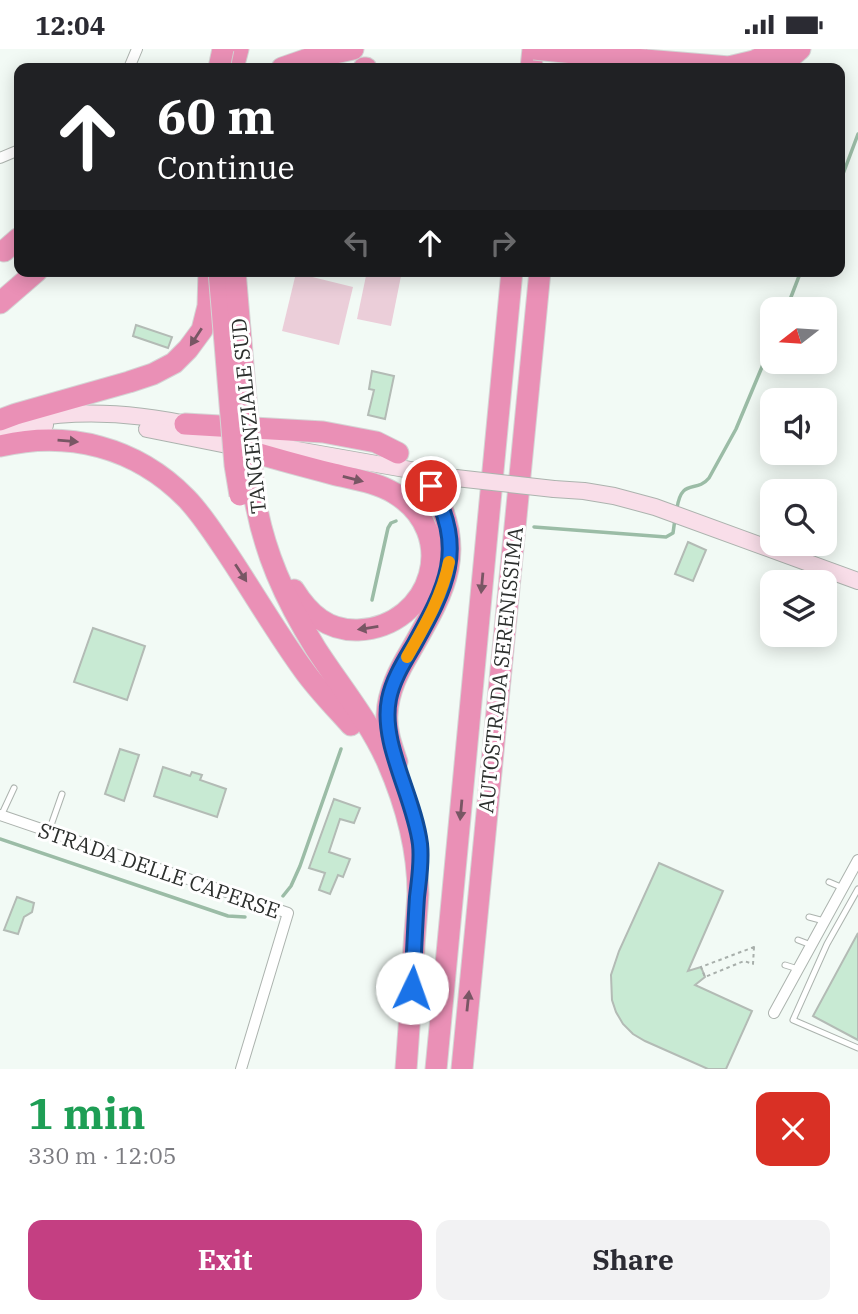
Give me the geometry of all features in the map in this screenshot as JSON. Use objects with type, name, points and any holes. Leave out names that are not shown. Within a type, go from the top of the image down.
[{"type":"highway","points":[[296,63],[353,49]]},
{"type":"highway","points":[[533,49],[681,63]]},
{"type":"highway","points":[[746,63],[779,49]]},
{"type":"highway","points":[[784,63],[800,49]]},
{"type":"highway","points":[[0,303],[30,277]]},
{"type":"highway","points":[[0,420],[129,382],[174,363],[202,330],[208,306],[209,277]]},
{"type":"highway","name":"TANGENZIALE SUD","points":[[219,277],[235,465],[258,519],[274,571],[295,615],[364,719],[390,768],[408,821],[418,893],[406,1069]]},
{"type":"highway","name":"TANGENZIALE SUD","points":[[235,277],[247,494],[254,559],[275,607],[368,754],[397,828],[407,894],[391,1069]]},
{"type":"highway","points":[[487,536],[504,277]]},
{"type":"highway","name":"AUTOSTRADA SERENISSIMA","points":[[436,1069],[511,277]]},
{"type":"highway","name":"AUTOSTRADA SERENISSIMA","points":[[462,1069],[541,277]]},
{"type":"highway","points":[[186,424],[323,432],[376,442],[398,453]]},
{"type":"highway","points":[[0,446],[38,440],[75,440],[111,449],[141,463],[164,479],[186,498],[207,523],[303,669],[352,725]]},
{"type":"highway","points":[[240,448],[381,487],[409,504],[421,517],[430,537],[433,554],[424,590],[409,610],[388,624],[369,629],[346,630],[320,621],[303,604],[292,587],[270,536],[258,519]]},
{"type":"highway","points":[[418,893],[420,844],[415,816],[389,737],[387,717],[397,675],[437,602],[450,561],[448,527],[440,501],[431,486]]},
{"type":"street","points":[[0,427],[43,417],[79,413],[130,417],[186,424],[297,450],[456,478],[614,495],[655,507],[858,581]]},
{"type":"street","name":"TANGENZIALE SUD","points":[[0,437],[55,423],[103,423],[240,448],[297,450]]},
{"type":"street","name":"STRADA DELLE CAPERSE","points":[[1,815],[288,913],[241,1069]]},
{"type":"street","points":[[774,1013],[858,860]]},
{"type":"lane","points":[[1,815],[14,788]]},
{"type":"lane","points":[[49,832],[62,794]]},
{"type":"lane","points":[[829,882],[843,888]]},
{"type":"lane","points":[[858,889],[827,944],[793,1020],[858,1048]]},
{"type":"lane","points":[[809,917],[824,921]]},
{"type":"lane","points":[[798,940],[811,945]]},
{"type":"lane","points":[[785,965],[798,969]]},
{"type":"path","points":[[754,947],[753,964],[744,961],[705,977],[701,967],[754,947]]},
{"type":"shaded area","points":[[295,277],[312,277],[353,287],[339,345],[282,331]]},
{"type":"shaded area","points":[[366,277],[401,277],[391,326],[357,319]]},
{"type":"building","points":[[136,325],[172,337],[168,348],[133,336]]},
{"type":"building","points":[[372,371],[394,376],[385,419],[368,415],[374,390],[369,389]]},
{"type":"building","points":[[688,542],[706,550],[693,581],[675,574]]},
{"type":"building","points":[[93,628],[145,646],[127,700],[74,682]]},
{"type":"building","points":[[120,749],[139,755],[124,801],[105,794]]},
{"type":"building","points":[[163,767],[190,776],[192,772],[202,775],[200,780],[226,789],[217,817],[154,796]]},
{"type":"building","points":[[334,799],[360,808],[354,823],[340,819],[329,852],[350,859],[343,877],[338,875],[330,894],[319,890],[325,873],[309,868]]},
{"type":"building","points":[[659,863],[723,891],[688,971],[701,967],[705,977],[695,985],[752,1011],[726,1069],[708,1069],[633,1034],[623,1024],[612,1000],[611,975],[619,951]]},
{"type":"building","points":[[17,897],[34,903],[32,912],[24,917],[18,934],[4,930]]},
{"type":"building","points":[[858,933],[858,1040],[813,1016]]},
{"type":"waterway","points":[[845,169],[858,134]]},
{"type":"waterway","points":[[791,297],[799,277]]},
{"type":"waterway","points":[[677,508],[682,492],[704,483],[709,478],[736,429],[760,372]]},
{"type":"waterway","points":[[534,527],[666,537],[673,533],[675,519]]},
{"type":"waterway","points":[[372,600],[388,528],[396,521]]},
{"type":"waterway","points":[[283,896],[300,866],[341,749]]},
{"type":"waterway","points":[[0,839],[228,916],[245,917]]},
{"type":"slow traffic","points":[[407,657],[437,602],[449,562]]},
{"type":"route","points":[[412,988],[421,869],[420,844],[415,816],[389,737],[387,717],[397,675],[437,602],[450,561],[444,511],[431,486]]}]
